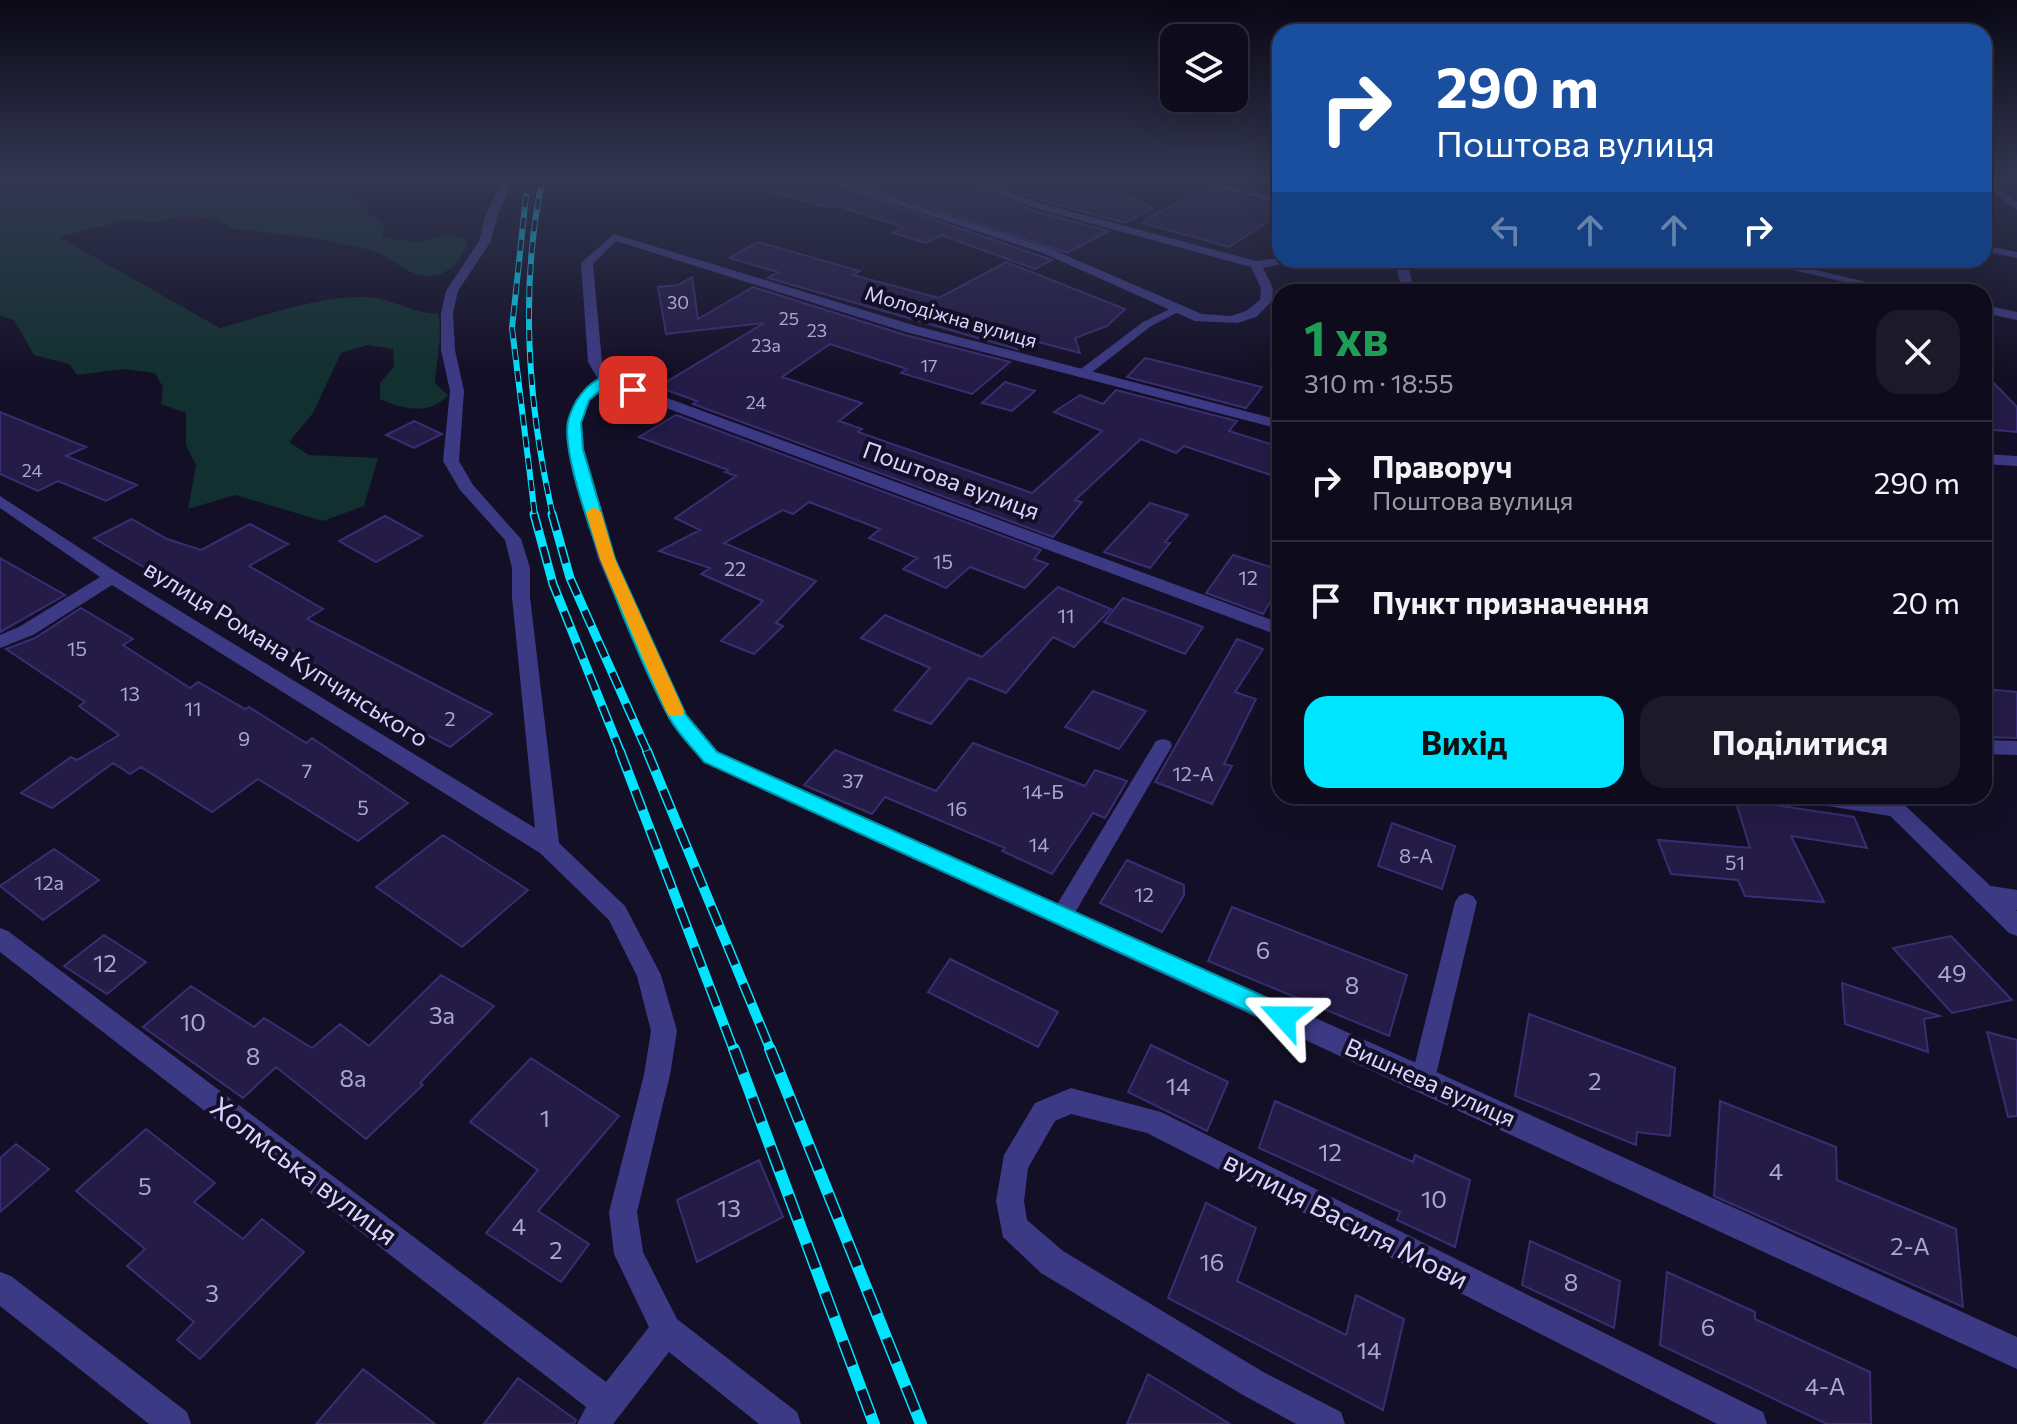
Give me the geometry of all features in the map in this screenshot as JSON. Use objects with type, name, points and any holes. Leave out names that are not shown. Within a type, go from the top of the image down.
[{"type":"street","points":[[483,243],[452,291],[447,313],[448,350],[457,391],[451,461],[466,487],[513,539],[521,568],[521,597],[534,695],[548,847]]},
{"type":"street","name":"Молодіжна вулиця","points":[[605,380],[595,362],[587,263],[607,243]]},
{"type":"street","name":"Молодіжна вулиця","points":[[635,243],[911,329],[1272,423]]},
{"type":"street","points":[[1024,243],[1125,282],[1176,310],[1217,320],[1251,314],[1266,301],[1267,288],[1256,265]]},
{"type":"street","points":[[1177,243],[1256,265],[1272,263]]},
{"type":"street","points":[[1787,268],[1849,284]]},
{"type":"street","points":[[1992,311],[2017,316]]},
{"type":"street","name":"Поштова вулиця","points":[[605,380],[1272,627]]},
{"type":"street","name":"Вишнева вулиця","points":[[605,380],[583,399],[575,423],[576,449],[607,559],[678,718],[711,757],[1423,1079],[2017,1353]]},
{"type":"street","points":[[1992,459],[2017,461]]},
{"type":"street","name":"вулиця Романа Купчинського","points":[[0,501],[112,577],[548,847],[617,913],[649,975],[664,1031],[657,1075],[623,1212],[629,1254],[666,1330]]},
{"type":"street","points":[[0,642],[26,631],[112,577]]},
{"type":"street","points":[[1890,804],[2017,926]]},
{"type":"street","points":[[1985,895],[2017,900]]},
{"type":"street","name":"Холмська вулиця","points":[[0,938],[601,1414]]},
{"type":"street","name":"вулиця Василя Мови","points":[[1329,1424],[1254,1384],[1052,1262],[1013,1227],[1010,1201],[1014,1165],[1045,1112],[1071,1101],[1151,1121],[1751,1424]]},
{"type":"street","points":[[0,1287],[175,1424]]},
{"type":"street","points":[[601,1414],[666,1330],[785,1424]]},
{"type":"lane","points":[[1992,250],[2017,255]]},
{"type":"lane","points":[[1082,374],[1147,324],[1176,310]]},
{"type":"lane","points":[[1061,917],[1163,746]]},
{"type":"lane","points":[[1992,747],[2017,748]]},
{"type":"lane","points":[[1423,1079],[1466,902]]},
{"type":"green space","points":[[0,243],[70,243],[220,328],[289,308],[343,298],[371,297],[438,314],[440,339],[435,383],[448,395],[441,402],[424,408],[406,408],[388,403],[380,399],[380,383],[394,366],[393,349],[367,345],[341,353],[313,413],[289,442],[309,455],[378,458],[364,506],[323,521],[235,495],[188,509],[196,465],[186,445],[186,413],[161,404],[163,387],[155,373],[123,369],[77,375],[69,364],[34,355],[14,320],[0,316]]},
{"type":"green space","points":[[339,243],[466,243],[463,254],[453,266],[433,276],[410,272],[377,253]]},
{"type":"building","points":[[755,243],[763,243],[860,271],[853,275],[939,298],[1006,262],[1125,309],[1107,326],[1075,338],[1080,353],[1035,341],[1023,351],[768,278],[778,272],[729,258]]},
{"type":"building","points":[[964,243],[1004,243],[1052,260],[1035,269]]},
{"type":"building","points":[[1038,243],[1085,243],[1067,253]]},
{"type":"building","points":[[692,277],[698,319],[753,287],[905,335],[1010,362],[972,394],[901,373],[907,369],[830,344],[782,377],[862,403],[839,421],[862,429],[858,432],[1032,493],[1102,431],[1054,412],[1080,395],[1103,404],[1116,390],[1237,421],[1229,431],[1272,444],[1272,475],[1184,446],[1176,453],[1141,439],[1075,500],[1082,502],[1053,537],[693,404],[697,401],[658,387],[764,323],[666,334],[658,287],[678,285]]},
{"type":"building","points":[[1145,358],[1262,387],[1246,408],[1127,377]]},
{"type":"building","points":[[1992,381],[2017,407],[2017,432],[1992,430]]},
{"type":"building","points":[[1005,382],[1035,391],[1012,411],[982,403]]},
{"type":"building","points":[[0,412],[86,447],[66,456],[137,485],[106,501],[58,481],[38,491],[0,474]]},
{"type":"building","points":[[676,415],[1041,550],[1034,559],[1048,564],[1025,588],[970,567],[946,588],[903,569],[917,558],[869,538],[880,529],[809,502],[793,514],[783,510],[724,543],[816,581],[776,623],[783,626],[754,654],[721,641],[763,601],[701,574],[710,568],[659,551],[700,530],[675,518],[736,476],[725,472],[728,470],[639,437]]},
{"type":"building","points":[[414,421],[442,434],[414,448],[386,435]]},
{"type":"building","points":[[1150,503],[1188,515],[1165,542],[1170,543],[1150,568],[1104,552]]},
{"type":"building","points":[[385,516],[422,536],[376,562],[339,541]]},
{"type":"building","points":[[132,519],[167,539],[201,550],[250,524],[288,544],[249,566],[323,609],[307,619],[492,714],[450,747],[373,707],[308,669],[315,664],[218,606],[211,610],[152,578],[157,575],[94,538]]},
{"type":"building","points":[[1233,555],[1272,567],[1272,599],[1263,614],[1206,593]]},
{"type":"building","points":[[0,558],[65,595],[0,632]]},
{"type":"building","points":[[1058,587],[1111,609],[1074,647],[1053,637],[1006,693],[969,678],[931,724],[894,710],[930,668],[861,638],[885,615],[982,657]]},
{"type":"building","points":[[1123,598],[1203,627],[1185,654],[1104,622]]},
{"type":"building","points":[[81,608],[133,639],[123,645],[190,688],[198,682],[245,709],[249,707],[306,743],[312,738],[408,803],[358,841],[258,779],[212,812],[141,767],[130,774],[113,763],[52,808],[21,793],[71,757],[77,760],[119,735],[79,706],[85,702],[6,649],[35,638]]},
{"type":"building","points":[[1237,639],[1263,649],[1235,692],[1256,699],[1224,764],[1232,766],[1212,804],[1155,782]]},
{"type":"building","points":[[1992,690],[2017,692],[2017,738],[1992,737]]},
{"type":"building","points":[[1093,691],[1146,711],[1119,749],[1065,727]]},
{"type":"building","points":[[973,743],[1085,786],[1095,770],[1127,781],[1105,818],[1093,813],[1052,874],[1002,851],[1005,848],[885,797],[872,814],[804,785],[835,750],[936,791]]},
{"type":"building","points":[[1737,804],[1768,804],[1854,817],[1867,848],[1791,836],[1824,902],[1745,896],[1738,880],[1671,874],[1658,840],[1750,848]]},
{"type":"building","points":[[1392,823],[1455,846],[1442,889],[1378,866]]},
{"type":"building","points":[[443,835],[528,890],[462,947],[376,887]]},
{"type":"building","points":[[54,849],[99,880],[43,920],[0,886]]},
{"type":"building","points":[[1127,860],[1184,885],[1184,895],[1162,932],[1100,903]]},
{"type":"building","points":[[1232,907],[1407,975],[1389,1036],[1208,961]]},
{"type":"building","points":[[104,935],[146,962],[107,994],[64,966]]},
{"type":"building","points":[[1951,936],[2012,1000],[1952,1013],[1893,948]]},
{"type":"building","points":[[950,959],[1058,1012],[1038,1047],[928,992]]},
{"type":"building","points":[[441,975],[494,1006],[420,1083],[423,1085],[366,1139],[276,1067],[243,1098],[143,1027],[191,986],[254,1027],[264,1018],[312,1048],[340,1024],[369,1046]]},
{"type":"building","points":[[1842,983],[1940,1016],[1924,1019],[1928,1052],[1845,1024]]},
{"type":"building","points":[[1529,1014],[1675,1068],[1670,1136],[1637,1132],[1636,1145],[1515,1096]]},
{"type":"building","points":[[1987,1032],[2017,1040],[2017,1116],[2008,1117]]},
{"type":"building","points":[[1151,1045],[1228,1082],[1207,1131],[1128,1092]]},
{"type":"building","points":[[531,1058],[619,1116],[538,1211],[589,1244],[561,1282],[486,1233],[538,1170],[470,1122]]},
{"type":"building","points":[[1275,1101],[1413,1162],[1415,1155],[1470,1180],[1455,1247],[1397,1220],[1400,1212],[1259,1148]]},
{"type":"building","points":[[1720,1101],[1836,1147],[1837,1180],[1956,1229],[1963,1307],[1714,1196]]},
{"type":"building","points":[[146,1129],[215,1183],[194,1202],[243,1239],[262,1219],[304,1252],[200,1359],[177,1340],[194,1322],[127,1266],[145,1249],[76,1191]]},
{"type":"building","points":[[16,1144],[49,1169],[0,1212],[0,1158]]},
{"type":"building","points":[[759,1160],[783,1217],[697,1262],[677,1200]]},
{"type":"building","points":[[1206,1203],[1256,1228],[1237,1281],[1346,1335],[1356,1295],[1404,1319],[1383,1410],[1168,1298]]},
{"type":"building","points":[[1530,1241],[1620,1281],[1614,1328],[1522,1285]]},
{"type":"building","points":[[1667,1272],[1755,1312],[1755,1319],[1870,1372],[1871,1424],[1827,1424],[1660,1345]]},
{"type":"building","points":[[363,1369],[435,1424],[316,1424]]},
{"type":"building","points":[[1148,1374],[1230,1424],[1127,1424]]},
{"type":"building","points":[[518,1378],[576,1420],[574,1424],[484,1424]]},
{"type":"railway","points":[[521,243],[512,328],[535,516]]},
{"type":"railway","points":[[533,243],[529,304],[533,390],[544,475],[553,516]]},
{"type":"railway","points":[[534,514],[553,584],[621,753]]},
{"type":"railway","points":[[552,514],[570,578],[648,753]]},
{"type":"railway","points":[[620,751],[734,1051]]},
{"type":"railway","points":[[647,751],[771,1051]]},
{"type":"railway","points":[[734,1049],[874,1424]]},
{"type":"railway","points":[[770,1049],[921,1424]]},
{"type":"slow traffic","points":[[594,512],[607,559],[675,711]]},
{"type":"route","points":[[633,390],[605,380],[583,399],[575,423],[576,449],[607,559],[678,718],[711,757],[1284,1017]]}]
